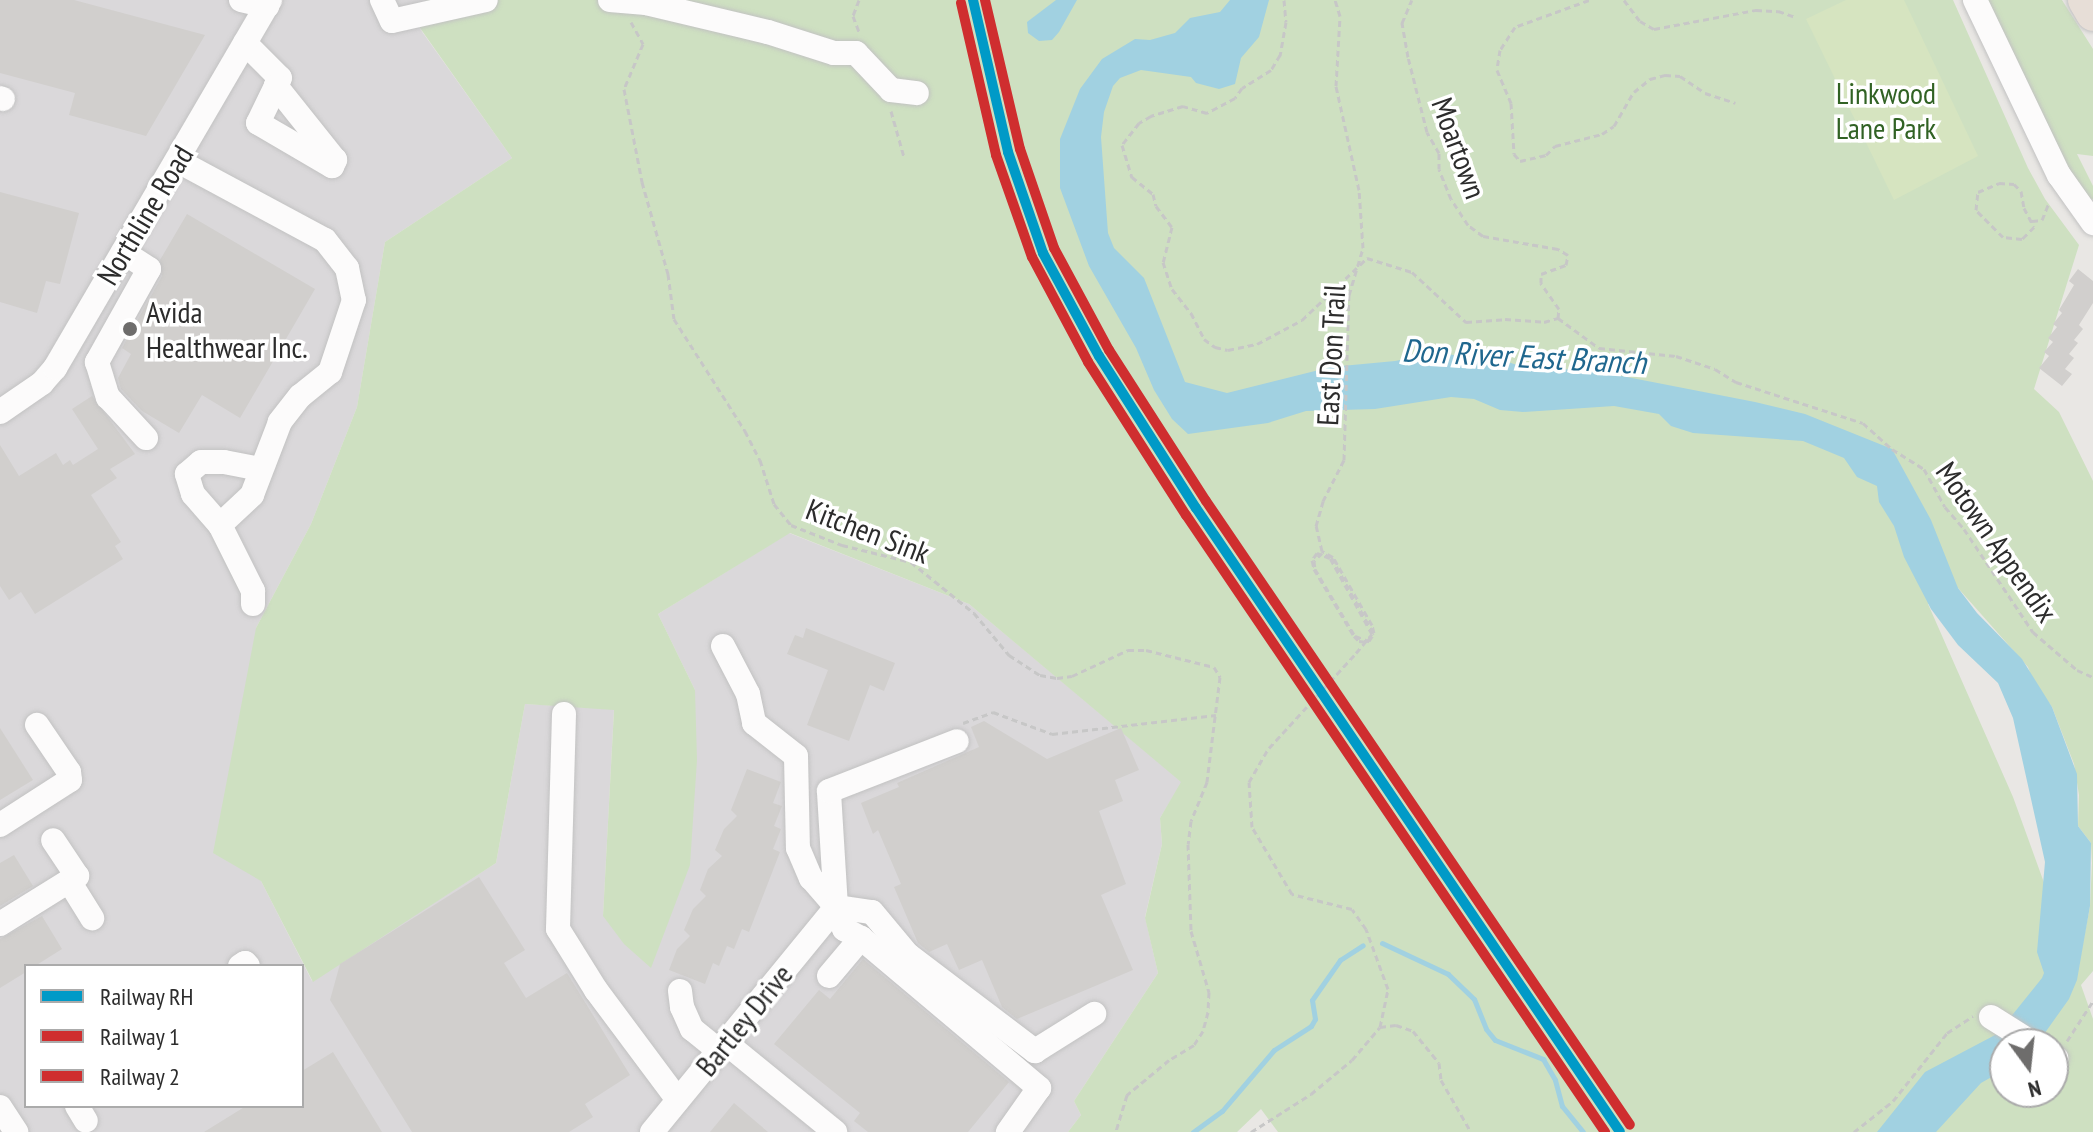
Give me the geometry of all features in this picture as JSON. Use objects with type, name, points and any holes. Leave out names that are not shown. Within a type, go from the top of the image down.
[{"type":"highway","points":[[2085,0],[2093,14]]},
{"type":"street","points":[[241,0],[269,3]]},
{"type":"street","points":[[382,0],[392,21],[486,0]]},
{"type":"street","points":[[610,0],[646,3],[834,53],[850,52],[862,57],[887,87],[917,93]]},
{"type":"street","points":[[1975,0],[2059,175],[2093,223]]},
{"type":"street","name":"Northline Road","points":[[0,412],[42,383],[72,341],[269,3]]},
{"type":"street","points":[[245,43],[280,78],[276,86]]},
{"type":"street","points":[[178,161],[325,240],[347,268],[354,300],[330,372],[300,396],[280,422],[252,495],[220,525]]},
{"type":"street","points":[[97,362],[149,269],[123,252]]},
{"type":"street","points":[[72,341],[97,362],[108,397],[146,438]]},
{"type":"street","points":[[253,604],[253,591],[220,525],[193,494],[187,474],[201,462],[224,462],[260,469]]},
{"type":"street","points":[[723,646],[748,694],[754,723],[796,756],[798,850],[811,878],[836,907],[872,912],[907,954],[1035,1051],[1094,1014]]},
{"type":"street","points":[[564,714],[558,929],[596,990],[678,1100]]},
{"type":"street","points":[[0,825],[70,780],[69,772],[37,725]]},
{"type":"street","points":[[957,741],[829,791],[836,907],[844,929],[861,938],[1039,1088],[1008,1132]]},
{"type":"street","points":[[0,924],[77,876],[53,840]]},
{"type":"street","points":[[69,881],[92,918]]},
{"type":"street","name":"Bartley Drive","points":[[652,1132],[836,907]]},
{"type":"street","points":[[829,976],[861,938]]},
{"type":"street","points":[[680,991],[682,1007],[692,1029],[722,1047],[835,1132]]},
{"type":"street","points":[[1991,1017],[2009,1028]]},
{"type":"street","points":[[0,1107],[16,1132]]},
{"type":"path","points":[[850,52],[862,38],[853,16],[859,0]]},
{"type":"path","points":[[1284,0],[1286,22],[1280,55],[1271,70],[1221,107],[1207,113],[1183,106],[1171,108],[1139,123],[1122,145],[1132,177],[1153,194],[1156,206],[1172,227],[1163,262],[1172,289],[1191,313],[1204,339],[1215,347],[1239,349],[1282,332],[1322,304],[1367,258],[1405,268],[1428,283],[1466,322],[1505,319],[1544,322],[1558,318]]},
{"type":"path","name":"East Don Trail","points":[[1335,0],[1340,16],[1336,86],[1362,212],[1363,248],[1349,295],[1344,460],[1317,514],[1317,540],[1322,551],[1333,557],[1372,625],[1374,633],[1369,641],[1361,641],[1355,636],[1315,569],[1314,561],[1318,553],[1322,553],[1326,553],[1331,557],[1371,626],[1373,633],[1367,642],[1359,641],[1354,636],[1314,569],[1312,560],[1317,553],[1323,554],[1326,555],[1330,558],[1372,634],[1364,643],[1356,653],[1269,748],[1249,782],[1252,827],[1292,894],[1352,909],[1366,929],[1388,989],[1380,1027]]},
{"type":"path","name":"Moartown","points":[[1412,0],[1402,23],[1408,57],[1427,132],[1439,153],[1439,169],[1451,199],[1468,225],[1483,236],[1558,249],[1568,255],[1566,265],[1541,274],[1541,283],[1559,309],[1558,318]]},
{"type":"path","points":[[1589,0],[1515,27],[1500,50],[1497,70],[1511,103],[1514,154],[1520,161],[1546,155],[1555,146],[1602,134],[1614,126],[1634,92],[1650,79],[1665,75],[1680,76],[1705,93],[1735,103]]},
{"type":"path","points":[[1624,0],[1640,21],[1654,29],[1673,28],[1756,10],[1778,11],[1795,17]]},
{"type":"path","name":"Kitchen Sink","points":[[619,1],[643,44],[624,89],[642,182],[668,274],[674,319],[745,431],[760,460],[774,504],[791,525],[832,542],[911,562],[926,571],[974,613],[1009,655],[1040,675],[1057,678],[1072,676],[1128,650],[1146,650],[1214,667],[1220,677],[1216,715]]},
{"type":"path","points":[[887,87],[892,121],[904,157]]},
{"type":"path","points":[[1990,184],[2016,184],[2032,221],[2029,235],[2017,241],[2007,240],[1977,212],[1976,195],[1990,184]]},
{"type":"path","points":[[2032,221],[2042,220],[2049,203]]},
{"type":"path","name":"Motown Appendix","points":[[1558,318],[1599,348],[1676,356],[1715,369],[1736,382],[1863,423],[1924,469],[1945,507],[1964,529],[2033,632],[2077,670],[2093,677]]},
{"type":"path","points":[[957,741],[961,723],[993,712],[1052,734],[1216,715],[1207,782],[1191,821],[1188,844],[1191,931],[1209,992],[1205,1022],[1194,1045],[1169,1060],[1127,1095],[1116,1132]]},
{"type":"path","points":[[2069,1036],[2093,1001]]},
{"type":"path","points":[[1854,1132],[1893,1101],[1947,1033],[1964,1020],[1981,1014],[1991,1017]]},
{"type":"path","points":[[1251,1132],[1337,1074],[1380,1027],[1396,1025],[1413,1031],[1439,1063],[1441,1080],[1471,1132]]},
{"type":"shaded area","points":[[0,0],[428,0],[408,12],[512,158],[385,242],[357,407],[311,524],[256,628],[261,881],[303,964],[24,964],[24,1108],[304,1108],[304,965],[312,981],[496,863],[525,704],[614,709],[603,916],[695,690],[658,614],[789,533],[969,604],[1182,782],[1160,818],[1162,844],[1145,917],[1158,973],[1074,1101],[1081,1115],[1068,1132],[0,1132]]},
{"type":"green space","name":"Linkwood Lane Park","points":[[428,0],[1953,0],[2028,168],[2045,199],[2079,245],[2034,389],[2059,412],[2093,481],[2093,971],[2081,985],[2093,1019],[2093,1132],[1278,1132],[1261,1109],[1237,1132],[1068,1132],[1081,1115],[1074,1101],[1158,973],[1145,918],[1162,844],[1160,818],[1181,782],[969,604],[790,533],[658,614],[695,690],[697,760],[690,865],[651,968],[624,944],[603,916],[614,710],[525,704],[496,863],[313,982],[261,881],[213,853],[256,628],[311,524],[357,407],[385,242],[512,158],[408,11]],"holes":[[[1958,588],[2028,667],[2033,681],[2052,707],[2074,764],[2079,795],[2078,826],[2091,843],[2090,906],[2077,974],[2013,797],[1928,604]]]},
{"type":"green space","name":"Linkwood Lane Park","points":[[1846,0],[1904,0],[1978,156],[1894,200],[1806,19]]},
{"type":"green space","points":[[1986,0],[2062,0],[2093,49],[2093,156],[2077,154],[2093,186],[2093,199],[2088,201],[2072,179]]},
{"type":"water","points":[[1056,0],[1077,0],[1052,40],[1039,41],[1028,33],[1027,22]]},
{"type":"water","points":[[1230,0],[1269,0],[1259,37],[1241,58],[1235,84],[1219,89],[1196,83],[1191,77],[1141,70],[1120,78],[1113,86],[1104,112],[1101,137],[1108,233],[1114,248],[1144,278],[1185,382],[1227,393],[1331,367],[1395,361],[1441,352],[1485,363],[1508,362],[1523,367],[1596,371],[1755,402],[1805,414],[1892,449],[1931,520],[1958,588],[1977,613],[2022,659],[2052,707],[2077,774],[2078,826],[2091,843],[2090,906],[2077,980],[2069,999],[2048,1028],[2002,1028],[2044,973],[2037,952],[2045,862],[2013,718],[1998,683],[1958,645],[1931,609],[1904,557],[1894,526],[1879,502],[1877,486],[1857,477],[1844,458],[1803,441],[1693,433],[1671,426],[1659,414],[1614,406],[1523,412],[1500,410],[1474,399],[1451,397],[1375,409],[1306,411],[1268,423],[1188,434],[1172,419],[1089,266],[1060,188],[1060,139],[1080,89],[1102,59],[1135,39],[1150,40],[1175,33],[1190,18],[1220,12]]},
{"type":"water","points":[[1989,1038],[1989,1078],[1981,1083],[1936,1132],[1877,1132],[1925,1072]]},
{"type":"building","points":[[0,0],[74,0],[205,35],[146,136],[69,115],[75,93],[0,73]]},
{"type":"building","points":[[0,192],[79,213],[60,284],[46,281],[37,313],[0,302]]},
{"type":"building","points":[[187,214],[315,289],[240,418],[202,395],[179,433],[142,411],[121,389],[118,378],[131,354],[122,348],[162,276],[160,260]]},
{"type":"building","points":[[2078,269],[2093,281],[2093,303],[2079,325],[2083,329],[2074,340],[2078,343],[2069,354],[2074,358],[2065,369],[2072,374],[2062,386],[2039,368],[2049,356],[2044,352],[2053,342],[2048,338],[2057,327],[2053,324],[2062,313],[2059,310],[2074,285],[2069,281]]},
{"type":"building","points":[[92,396],[135,454],[110,469],[117,478],[91,495],[121,542],[115,546],[123,559],[35,614],[21,592],[9,600],[0,586],[0,445],[19,476],[56,453],[63,465],[70,460],[73,465],[98,449],[72,409]]},
{"type":"building","points":[[806,628],[895,663],[884,691],[870,685],[849,741],[807,725],[828,670],[787,654],[795,635],[803,638]]},
{"type":"building","points":[[984,721],[1047,759],[1121,728],[1139,770],[1115,780],[1123,801],[1099,811],[1126,884],[1101,895],[1133,970],[1017,1019],[1002,1007],[982,960],[959,970],[947,944],[929,952],[918,943],[894,887],[901,884],[878,830],[873,834],[861,803],[899,787],[897,783],[979,747],[971,727]]},
{"type":"building","points":[[0,728],[33,780],[0,800]]},
{"type":"building","points":[[747,769],[781,782],[773,803],[782,806],[774,826],[781,829],[773,849],[780,852],[749,932],[742,929],[734,949],[727,946],[719,966],[713,963],[705,984],[669,970],[677,949],[690,936],[684,930],[693,909],[706,896],[700,890],[708,869],[722,856],[715,850],[724,829],[737,816],[731,810]]},
{"type":"building","points":[[14,855],[33,886],[0,906],[0,863]]},
{"type":"building","points":[[479,877],[525,950],[504,963],[526,998],[567,973],[630,1075],[585,1104],[593,1117],[569,1132],[412,1132],[330,1000],[340,964]]},
{"type":"building","points":[[42,916],[62,949],[38,964],[24,964],[24,973],[0,988],[0,939]]},
{"type":"building","points":[[863,959],[1009,1082],[968,1132],[868,1132],[854,1121],[860,1113],[774,1044],[819,990],[830,999]]},
{"type":"building","points":[[333,1052],[382,1132],[204,1132],[243,1108],[304,1108],[304,1070]]},
{"type":"building","points":[[734,1103],[768,1132],[710,1132]]},
{"type":"waterway","points":[[1382,943],[1448,974],[1474,999],[1486,1029],[1495,1040],[1543,1059],[1555,1080],[1562,1106],[1583,1132]]},
{"type":"waterway","points":[[1193,1132],[1222,1111],[1274,1050],[1311,1026],[1315,1019],[1312,1000],[1340,960],[1363,945]]},
{"type":"rail line","name":"RH","points":[[973,0],[1008,152],[1043,253],[1099,356],[1196,508],[1620,1132]]},
{"type":"rail line","name":"2","points":[[985,0],[1020,149],[1054,248],[1109,350],[1206,501],[1630,1125]]},
{"type":"rail line","name":"1","points":[[961,3],[996,155],[1032,257],[1088,362],[1186,515],[1605,1132]]},
{"type":"place","name":"Avida Healthwear Inc.","points":[[130,329]]},
{"type":"water label","name":"Don River East Branch","points":[[1524,356]]}]
